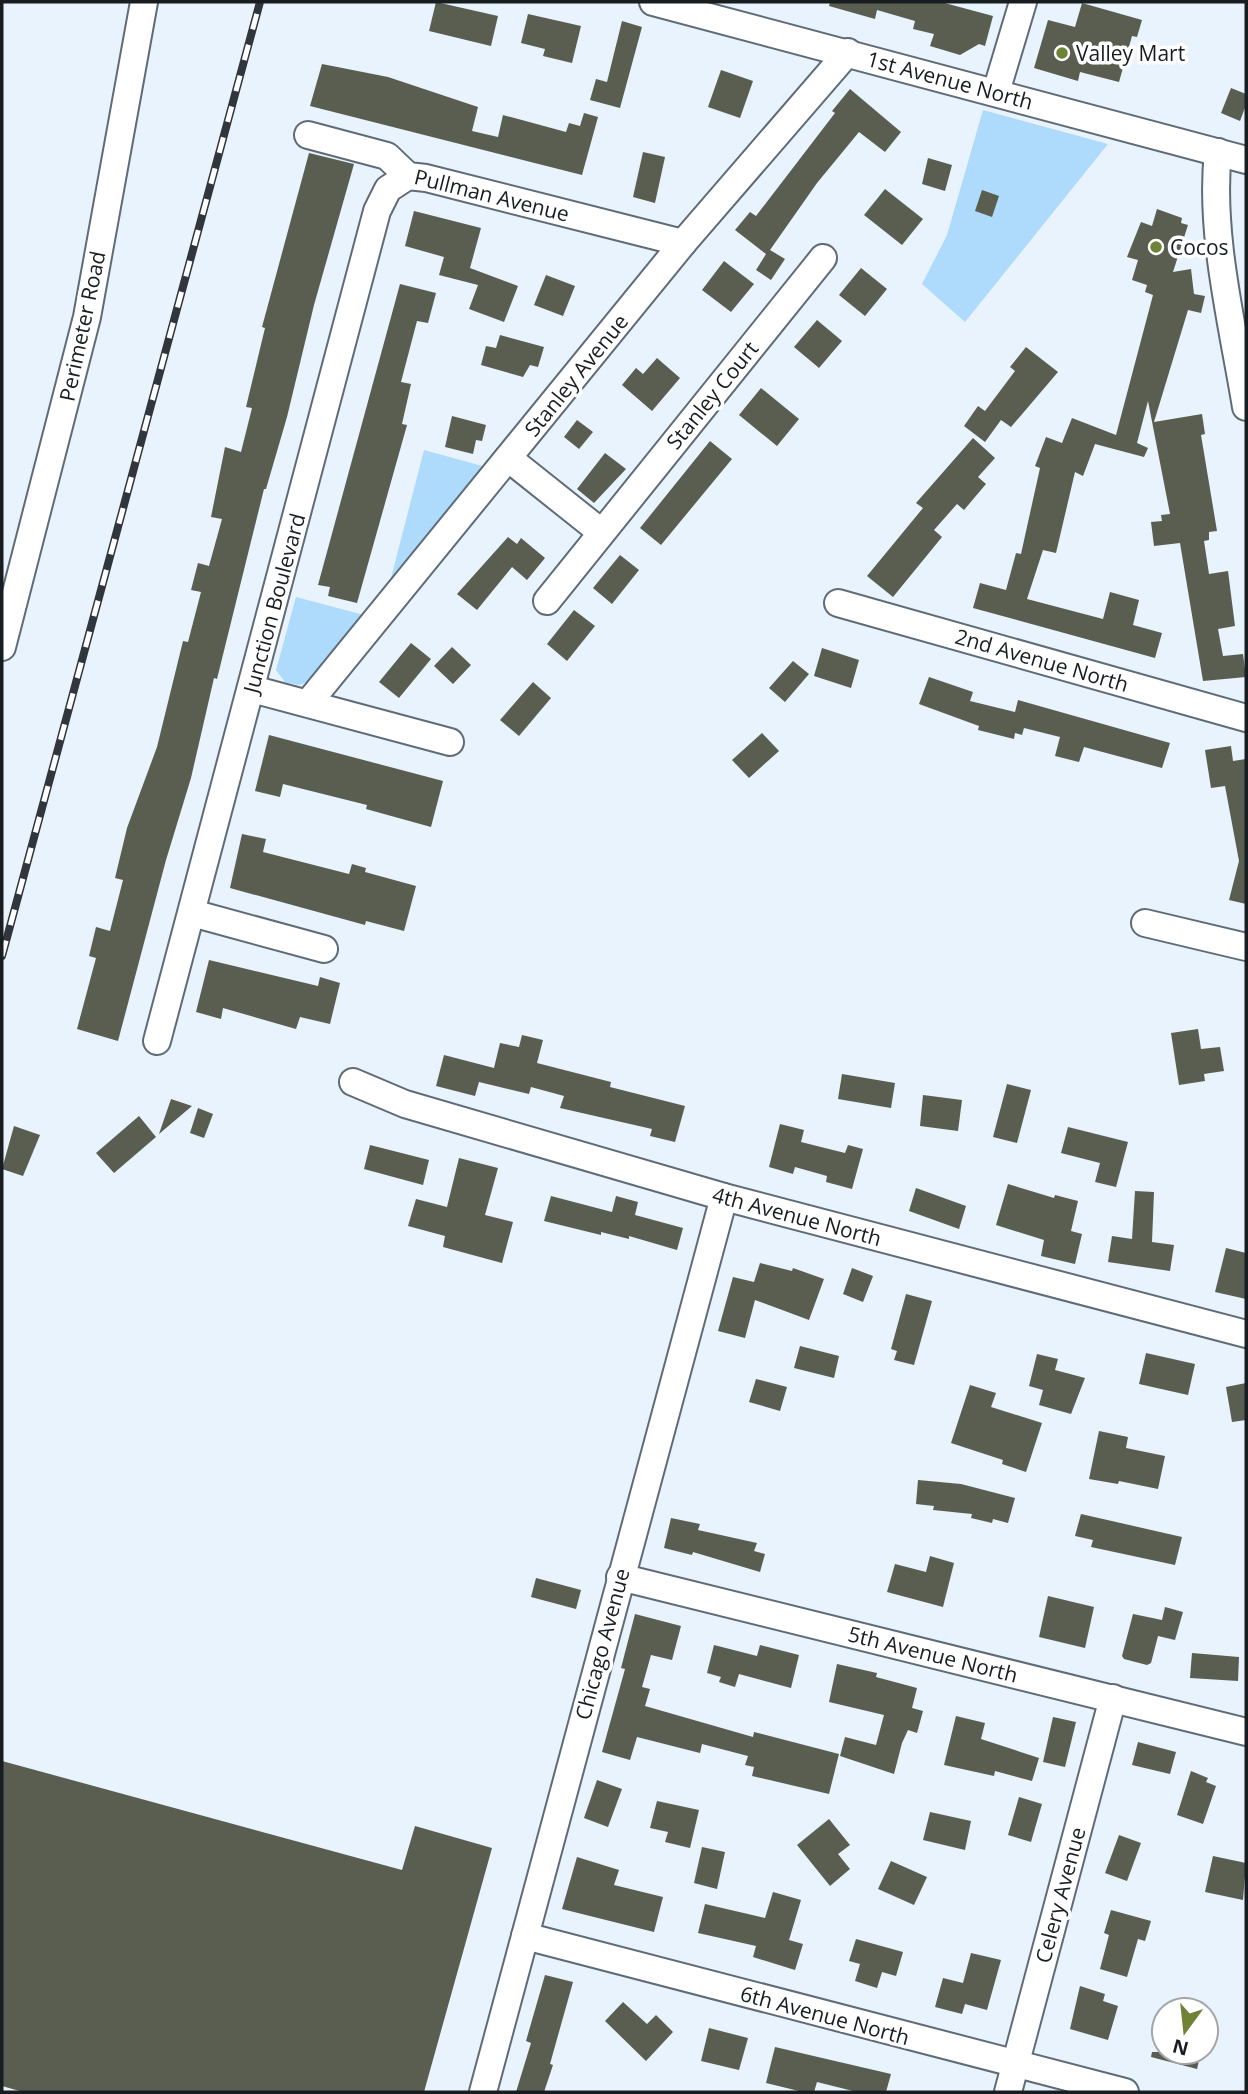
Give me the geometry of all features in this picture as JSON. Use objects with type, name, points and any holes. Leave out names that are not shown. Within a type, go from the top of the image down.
[{"type":"street","name":"Perimeter Road","points":[[2,647],[87,317],[144,2]]},
{"type":"street","name":"1st Avenue North","points":[[653,2],[1246,160]]},
{"type":"street","points":[[996,92],[1023,2]]},
{"type":"street","name":"Stanley Avenue","points":[[309,702],[683,243],[848,52]]},
{"type":"street","name":"Pullman Avenue","points":[[308,135],[387,156],[408,176],[426,178],[683,243]]},
{"type":"street","points":[[1218,152],[1216,173],[1222,260],[1246,407]]},
{"type":"street","name":"Junction Boulevard","points":[[157,1041],[377,211],[388,189],[408,176]]},
{"type":"street","name":"Stanley Court","points":[[547,601],[823,258]]},
{"type":"street","points":[[508,458],[601,532]]},
{"type":"street","name":"2nd Avenue North","points":[[838,603],[1246,718]]},
{"type":"street","points":[[252,689],[309,702],[450,742]]},
{"type":"street","points":[[191,913],[324,949]]},
{"type":"street","points":[[1145,923],[1246,947]]},
{"type":"street","name":"4th Avenue North","points":[[353,1082],[405,1104],[724,1197],[1246,1334]]},
{"type":"street","name":"Chicago Avenue","points":[[483,2092],[724,1197]]},
{"type":"street","name":"5th Avenue North","points":[[620,1577],[1246,1732]]},
{"type":"street","name":"Celery Avenue","points":[[1007,2092],[1113,1698]]},
{"type":"street","name":"6th Avenue North","points":[[525,1937],[1125,2092]]},
{"type":"shaded area","points":[[983,110],[1108,144],[965,322],[922,284],[947,235]]},
{"type":"shaded area","points":[[424,450],[486,467],[390,582]]},
{"type":"shaded area","points":[[296,597],[364,615],[308,682],[299,685],[285,682],[276,670]]},
{"type":"building","points":[[436,2],[498,16],[491,46],[429,31]]},
{"type":"building","points":[[830,2],[941,2],[993,16],[985,46],[979,44],[960,55],[930,46],[934,34],[913,29],[915,21],[877,10],[875,19],[829,6]]},
{"type":"building","name":"Valley Mart","points":[[1082,3],[1142,20],[1137,37],[1132,36],[1119,82],[1080,72],[1078,81],[1034,68],[1048,20],[1075,27]]},
{"type":"building","points":[[528,14],[581,26],[572,63],[543,56],[545,49],[521,43]]},
{"type":"building","points":[[622,21],[642,27],[620,108],[590,100],[596,79],[607,82]]},
{"type":"building","points":[[322,64],[388,77],[478,107],[472,131],[498,137],[503,115],[566,132],[569,123],[580,126],[584,113],[598,117],[582,175],[310,106]]},
{"type":"building","points":[[721,70],[753,81],[740,118],[708,107]]},
{"type":"building","points":[[1231,88],[1246,94],[1246,105],[1240,121],[1221,113]]},
{"type":"building","points":[[850,89],[901,132],[885,152],[859,132],[817,183],[770,250],[785,259],[771,280],[756,270],[766,254],[735,230],[750,212],[756,216],[835,113],[832,111]]},
{"type":"building","points":[[643,152],[665,157],[655,203],[633,197]]},
{"type":"building","points":[[309,153],[354,164],[314,305],[287,417],[264,489],[217,679],[214,678],[191,778],[166,860],[118,1041],[77,1029],[96,958],[89,956],[96,927],[110,931],[123,880],[115,878],[127,828],[157,747],[183,641],[188,642],[201,592],[191,590],[198,563],[209,566],[222,519],[211,517],[225,447],[241,452],[252,408],[246,407],[265,328],[262,327]]},
{"type":"building","points":[[928,158],[952,165],[945,191],[922,184]]},
{"type":"building","points":[[885,189],[923,219],[902,245],[864,215]]},
{"type":"building","points":[[982,190],[999,196],[992,217],[975,211]]},
{"type":"building","points":[[1157,209],[1182,218],[1181,223],[1188,225],[1173,272],[1191,269],[1194,294],[1205,296],[1201,313],[1188,310],[1154,422],[1202,414],[1205,434],[1201,435],[1217,531],[1209,532],[1209,540],[1204,541],[1209,574],[1228,571],[1235,626],[1218,629],[1223,656],[1243,654],[1246,677],[1203,681],[1180,543],[1154,546],[1151,522],[1162,521],[1161,515],[1170,514],[1148,401],[1137,443],[1148,448],[1144,457],[1095,444],[1083,476],[1075,472],[1056,553],[1043,550],[1027,599],[1103,619],[1110,592],[1139,600],[1133,625],[1162,633],[1155,658],[973,608],[980,583],[1006,590],[1016,553],[1021,554],[1040,468],[1035,466],[1046,437],[1062,443],[1072,418],[1116,435],[1153,295],[1145,292],[1147,285],[1132,280],[1138,260],[1127,257],[1141,222],[1152,226]]},
{"type":"building","points":[[414,211],[481,228],[470,268],[518,286],[504,322],[469,309],[478,285],[439,275],[444,257],[405,246]]},
{"type":"building","points":[[724,261],[754,284],[731,312],[702,290]]},
{"type":"building","points":[[861,268],[887,289],[865,316],[839,295]]},
{"type":"building","points":[[546,275],[575,286],[563,316],[534,305]]},
{"type":"building","points":[[400,284],[436,293],[428,323],[417,321],[401,382],[411,384],[402,424],[407,425],[357,603],[328,596],[330,587],[318,585]]},
{"type":"building","points":[[817,320],[842,341],[819,368],[794,347]]},
{"type":"building","points":[[500,335],[544,347],[538,367],[530,365],[523,377],[481,365],[486,346],[496,348]]},
{"type":"building","points":[[1026,347],[1058,372],[1011,427],[1001,420],[985,442],[964,426],[978,406],[985,411],[1015,371],[1010,367]]},
{"type":"building","points":[[657,358],[680,378],[652,411],[622,385],[636,368],[643,374]]},
{"type":"building","points":[[761,388],[799,419],[777,446],[739,415]]},
{"type":"building","points":[[452,416],[486,425],[482,441],[476,440],[473,454],[445,447]]},
{"type":"building","points":[[577,420],[593,432],[579,449],[564,437]]},
{"type":"building","points":[[973,438],[995,458],[978,477],[986,484],[964,510],[957,504],[934,530],[942,537],[893,597],[867,576],[923,508],[916,503]]},
{"type":"building","points":[[710,441],[732,459],[661,545],[640,528]]},
{"type":"building","points":[[605,453],[626,469],[594,503],[577,489]]},
{"type":"building","points":[[508,537],[517,544],[521,538],[545,558],[527,580],[512,567],[477,610],[457,594]]},
{"type":"building","points":[[620,555],[639,570],[612,604],[593,588]]},
{"type":"building","points":[[574,610],[595,626],[567,661],[547,644]]},
{"type":"building","points":[[411,643],[431,659],[399,698],[379,682]]},
{"type":"building","points":[[452,647],[471,665],[453,684],[434,666]]},
{"type":"building","points":[[822,648],[859,660],[851,688],[814,676]]},
{"type":"building","points":[[793,661],[809,674],[785,702],[769,688]]},
{"type":"building","points":[[929,677],[973,692],[970,701],[1015,712],[1018,700],[1170,743],[1162,768],[1084,747],[1079,762],[1055,756],[1060,737],[1024,728],[1022,735],[1015,733],[1014,739],[978,730],[979,726],[919,704]]},
{"type":"building","points":[[533,682],[551,698],[519,736],[500,720]]},
{"type":"building","points":[[762,733],[779,751],[749,778],[732,760]]},
{"type":"building","points":[[269,735],[443,781],[431,827],[366,809],[367,805],[283,784],[280,797],[255,791]]},
{"type":"building","points":[[1231,746],[1233,761],[1246,759],[1246,904],[1229,900],[1239,861],[1225,786],[1211,788],[1205,750]]},
{"type":"building","points":[[242,834],[266,839],[263,852],[349,874],[352,864],[366,868],[365,872],[416,886],[404,931],[366,921],[365,925],[230,888]]},
{"type":"building","points":[[209,960],[318,986],[320,977],[340,983],[330,1024],[300,1017],[296,1029],[223,1008],[221,1019],[196,1012]]},
{"type":"building","points":[[1198,1029],[1201,1049],[1220,1047],[1224,1071],[1204,1074],[1205,1081],[1179,1085],[1171,1033]]},
{"type":"building","points":[[522,1035],[543,1040],[537,1063],[611,1082],[610,1087],[685,1106],[675,1142],[650,1136],[652,1129],[560,1108],[564,1096],[531,1087],[529,1094],[479,1082],[475,1096],[436,1086],[444,1055],[494,1068],[500,1043],[519,1047]]},
{"type":"building","points":[[842,1074],[895,1083],[891,1108],[838,1099]]},
{"type":"building","points":[[1007,1084],[1031,1090],[1017,1143],[993,1137]]},
{"type":"building","points":[[923,1095],[962,1100],[958,1131],[920,1126]]},
{"type":"building","points":[[171,1099],[192,1106],[159,1134]]},
{"type":"building","points":[[198,1108],[213,1114],[204,1138],[190,1133]]},
{"type":"building","points":[[139,1116],[156,1137],[114,1173],[96,1153]]},
{"type":"building","points":[[780,1124],[804,1130],[801,1142],[845,1153],[848,1145],[863,1149],[852,1189],[826,1182],[827,1176],[795,1167],[793,1174],[769,1167]]},
{"type":"building","points":[[14,1126],[40,1135],[23,1176],[2,1169]]},
{"type":"building","points":[[1068,1127],[1128,1142],[1116,1187],[1095,1182],[1100,1163],[1061,1153]]},
{"type":"building","points":[[370,1145],[429,1160],[423,1185],[364,1169]]},
{"type":"building","points":[[459,1158],[498,1168],[485,1215],[513,1222],[502,1263],[443,1247],[445,1236],[408,1226],[416,1199],[447,1207]]},
{"type":"building","points":[[1008,1184],[1054,1198],[1055,1195],[1078,1201],[1071,1231],[1082,1234],[1075,1264],[1041,1256],[1044,1240],[996,1225]]},
{"type":"building","points":[[916,1188],[966,1206],[959,1229],[909,1211]]},
{"type":"building","points":[[1135,1191],[1154,1192],[1152,1242],[1174,1245],[1170,1271],[1108,1262],[1112,1236],[1132,1239]]},
{"type":"building","points":[[551,1196],[612,1212],[616,1196],[638,1202],[635,1215],[683,1228],[677,1250],[629,1236],[629,1239],[601,1232],[601,1235],[544,1221]]},
{"type":"building","points":[[1226,1248],[1246,1253],[1246,1299],[1215,1292]]},
{"type":"building","points":[[760,1263],[792,1271],[793,1268],[824,1279],[809,1320],[755,1300],[745,1338],[718,1331],[733,1277],[754,1282]]},
{"type":"building","points":[[852,1268],[873,1276],[863,1302],[843,1294]]},
{"type":"building","points":[[906,1294],[932,1301],[914,1365],[894,1360],[897,1351],[891,1349]]},
{"type":"building","points":[[800,1346],[839,1356],[834,1378],[794,1368]]},
{"type":"building","points":[[1146,1353],[1195,1364],[1188,1395],[1139,1384]]},
{"type":"building","points":[[1037,1354],[1058,1359],[1055,1370],[1085,1378],[1071,1414],[1039,1405],[1043,1390],[1029,1386]]},
{"type":"building","points":[[756,1379],[787,1387],[780,1411],[749,1402]]},
{"type":"building","points":[[1246,1383],[1246,1420],[1232,1422],[1226,1387]]},
{"type":"building","points":[[970,1385],[996,1393],[991,1407],[1042,1423],[1026,1472],[1002,1464],[1003,1460],[951,1443]]},
{"type":"building","points":[[1099,1431],[1128,1437],[1126,1448],[1165,1456],[1158,1489],[1119,1481],[1118,1484],[1089,1479]]},
{"type":"building","points":[[918,1480],[961,1484],[1015,1498],[1008,1523],[993,1519],[992,1523],[971,1518],[972,1514],[933,1510],[934,1506],[916,1504]]},
{"type":"building","points":[[1081,1514],[1182,1537],[1175,1565],[1091,1547],[1093,1540],[1075,1536]]},
{"type":"building","points":[[671,1518],[700,1524],[698,1530],[757,1543],[754,1551],[765,1554],[760,1572],[693,1552],[692,1555],[664,1548]]},
{"type":"building","points":[[930,1556],[954,1563],[943,1607],[887,1592],[895,1564],[926,1572]]},
{"type":"building","points":[[536,1578],[581,1590],[576,1609],[531,1597]]},
{"type":"building","points":[[1048,1596],[1094,1607],[1085,1648],[1039,1637]]},
{"type":"building","points":[[1165,1607],[1183,1612],[1175,1640],[1158,1636],[1151,1663],[1147,1665],[1124,1659],[1122,1656],[1133,1614],[1162,1620]]},
{"type":"building","points":[[635,1614],[681,1626],[672,1660],[651,1655],[642,1687],[650,1689],[645,1706],[753,1737],[754,1732],[839,1754],[829,1794],[752,1776],[754,1767],[745,1765],[748,1756],[702,1744],[700,1753],[637,1737],[630,1760],[602,1752],[625,1669],[621,1668]]},
{"type":"building","points":[[714,1645],[757,1656],[760,1645],[799,1655],[791,1688],[739,1674],[735,1687],[719,1682],[721,1677],[707,1673]]},
{"type":"building","points":[[1192,1653],[1239,1657],[1238,1681],[1190,1678]]},
{"type":"building","points":[[837,1664],[877,1673],[876,1677],[917,1688],[912,1708],[923,1711],[917,1733],[908,1730],[902,1743],[894,1774],[840,1756],[845,1737],[876,1745],[884,1715],[829,1702]]},
{"type":"building","points":[[956,1716],[985,1723],[981,1739],[1039,1758],[1032,1781],[995,1771],[994,1776],[944,1765]]},
{"type":"building","points":[[1053,1717],[1076,1722],[1065,1767],[1043,1762]]},
{"type":"building","points":[[1138,1742],[1176,1752],[1170,1774],[1132,1765]]},
{"type":"building","points":[[2,1761],[402,1870],[415,1826],[492,1848],[424,2092],[23,2092],[2,2086]]},
{"type":"building","points":[[1191,1771],[1208,1778],[1206,1782],[1216,1786],[1203,1824],[1177,1815]]},
{"type":"building","points":[[597,1780],[622,1789],[608,1827],[584,1818]]},
{"type":"building","points":[[1019,1797],[1042,1804],[1031,1842],[1008,1835]]},
{"type":"building","points":[[657,1801],[699,1810],[690,1848],[665,1842],[668,1832],[650,1828]]},
{"type":"building","points":[[930,1812],[971,1821],[965,1850],[923,1840]]},
{"type":"building","points":[[829,1819],[850,1845],[838,1854],[850,1869],[830,1886],[797,1845]]},
{"type":"building","points":[[1119,1835],[1141,1843],[1127,1881],[1105,1873]]},
{"type":"building","points":[[702,1847],[725,1852],[717,1889],[694,1883]]},
{"type":"building","points":[[1213,1856],[1246,1863],[1243,1900],[1205,1892]]},
{"type":"building","points":[[577,1857],[619,1870],[614,1885],[663,1897],[654,1932],[562,1909]]},
{"type":"building","points":[[891,1861],[927,1877],[914,1905],[878,1889]]},
{"type":"building","points":[[773,1892],[801,1900],[789,1940],[803,1944],[795,1970],[753,1957],[756,1946],[698,1933],[705,1904],[765,1918]]},
{"type":"building","points":[[1111,1910],[1151,1921],[1145,1941],[1138,1939],[1127,1977],[1100,1969],[1109,1935],[1104,1933]]},
{"type":"building","points":[[856,1939],[903,1952],[896,1976],[882,1972],[877,1988],[855,1981],[860,1964],[849,1961]]},
{"type":"building","points":[[971,1953],[1001,1960],[987,2010],[965,2004],[962,2014],[935,2007],[943,1978],[963,1983]]},
{"type":"building","points":[[545,1975],[573,1982],[550,2064],[553,2065],[544,2092],[516,2092],[531,2043],[526,2041]]},
{"type":"building","points":[[1080,1986],[1105,1994],[1103,2001],[1118,2006],[1108,2040],[1070,2029]]},
{"type":"building","points":[[623,2002],[647,2024],[656,2015],[673,2032],[646,2061],[605,2021]]},
{"type":"building","points":[[709,2028],[748,2038],[739,2070],[701,2061]]},
{"type":"building","points":[[775,2047],[891,2074],[886,2092],[857,2092],[817,2082],[814,2092],[803,2092],[766,2083]]},
{"type":"railway","points":[[2,956],[260,2]]},
{"type":"place","name":"Valley Mart","points":[[1062,53]]},
{"type":"place","name":"Cocos","points":[[1156,247]]}]
